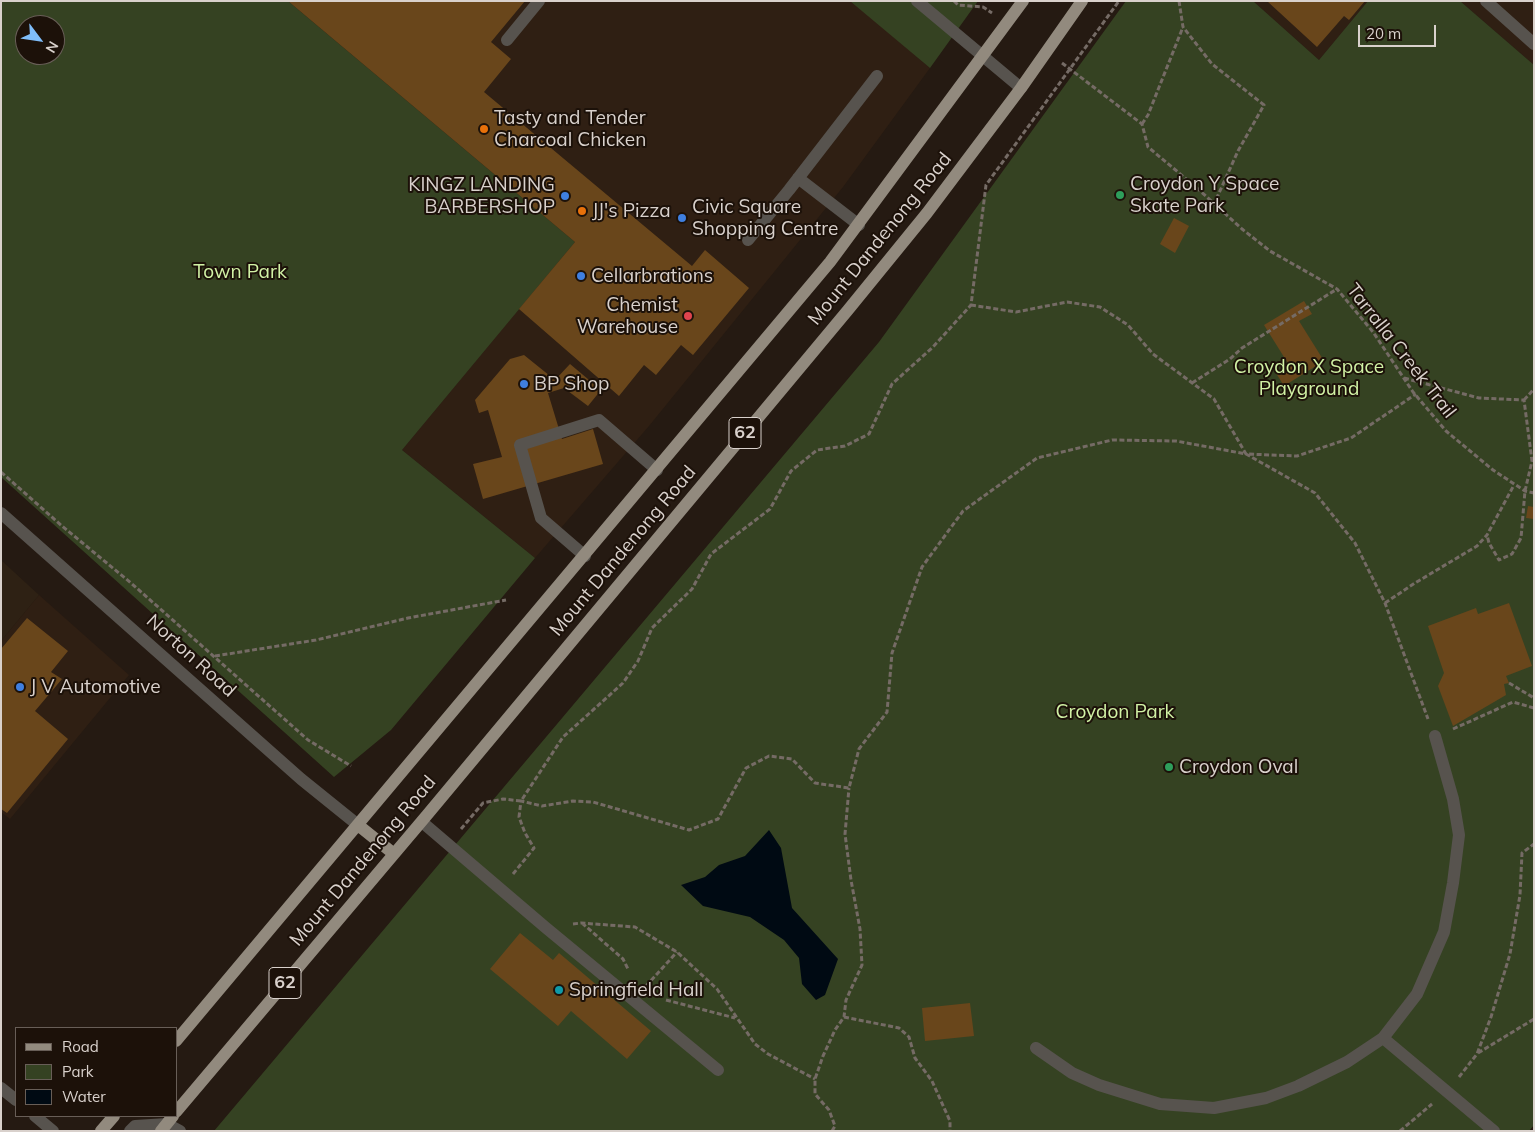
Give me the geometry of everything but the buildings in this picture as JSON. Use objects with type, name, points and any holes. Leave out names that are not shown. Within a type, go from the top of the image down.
[{"type":"main road","name":"Mount Dandenong Road","points":[[178,1039],[830,262],[1023,1]]},
{"type":"main road","name":"Mount Dandenong Road","points":[[178,1110],[422,822],[848,310],[927,212],[1021,88],[1082,1]]},
{"type":"main road","points":[[358,825],[394,854]]},
{"type":"main road","points":[[101,1131],[113,1117]]},
{"type":"street","points":[[507,40],[539,1]]},
{"type":"street","points":[[917,1],[1021,88]]},
{"type":"street","points":[[1486,1],[1534,44]]},
{"type":"street","points":[[748,240],[877,76]]},
{"type":"street","points":[[798,178],[858,225]]},
{"type":"street","points":[[585,556],[541,518],[520,445],[599,420],[657,470]]},
{"type":"street","name":"Norton Road","points":[[1,513],[300,779],[358,825]]},
{"type":"street","points":[[1036,1048],[1072,1073],[1099,1086],[1160,1104],[1214,1108],[1266,1098],[1298,1086],[1347,1062],[1383,1038],[1417,994],[1444,932],[1453,883],[1459,835],[1452,799],[1435,736]]},
{"type":"street","points":[[422,822],[500,890],[718,1070]]},
{"type":"street","points":[[1383,1038],[1494,1131]]},
{"type":"street","points":[[1,1088],[15,1099]]},
{"type":"street","points":[[36,1117],[53,1131]]},
{"type":"street","points":[[130,1131],[135,1126],[167,1123],[180,1131]]},
{"type":"path","points":[[500,890],[534,848],[525,833],[519,817],[522,801],[562,737],[623,683],[638,661],[652,628],[692,589],[711,554],[770,509],[791,471],[816,450],[845,446],[869,434],[892,384],[933,348],[971,305],[986,184],[1119,1]]},
{"type":"path","points":[[1179,1],[1183,27],[1212,64],[1264,105],[1238,151],[1214,204]]},
{"type":"path","points":[[1069,69],[1142,124],[1148,115],[1183,27]]},
{"type":"path","name":"Tarralla Creek Trail","points":[[1142,124],[1148,147],[1242,229],[1270,251],[1337,289],[1373,332],[1404,378],[1446,431],[1514,485],[1534,493]]},
{"type":"path","points":[[1192,383],[1230,359],[1242,348],[1337,289]]},
{"type":"path","points":[[971,305],[1016,312],[1067,302],[1100,307],[1128,325],[1153,354],[1214,399],[1246,454],[1315,493],[1355,543],[1385,604],[1435,736],[1513,702],[1534,708]]},
{"type":"path","points":[[1404,378],[1479,398],[1524,400]]},
{"type":"path","points":[[1487,535],[1489,543],[1499,560],[1512,554],[1520,538],[1525,491],[1532,461],[1524,400],[1534,389]]},
{"type":"path","points":[[832,1131],[835,1126],[829,1110],[815,1094],[815,1079],[835,1030],[844,1017],[846,1000],[862,965],[860,929],[850,880],[845,834],[848,788],[859,749],[887,712],[892,653],[922,567],[963,511],[1037,458],[1112,440],[1176,441],[1246,454],[1297,456],[1351,438],[1416,394]]},
{"type":"path","points":[[1,472],[215,656],[308,740],[351,766]]},
{"type":"path","points":[[1385,604],[1415,583],[1477,546],[1487,535],[1514,485]]},
{"type":"path","points":[[215,656],[316,640],[408,618],[506,600]]},
{"type":"path","points":[[1509,683],[1534,698]]},
{"type":"path","points":[[448,844],[484,803],[503,799],[542,806],[573,801],[593,802],[689,830],[718,819],[746,768],[769,756],[792,759],[815,783],[848,788]]},
{"type":"path","points":[[1400,1131],[1447,1092],[1477,1054],[1491,1017],[1510,954],[1520,895],[1522,853],[1534,844]]},
{"type":"path","points":[[545,927],[581,923],[635,927],[676,952],[717,989],[755,1044],[768,1054],[815,1079]]},
{"type":"path","points":[[581,923],[623,959],[631,976]]},
{"type":"path","points":[[646,986],[676,952]]},
{"type":"path","points":[[665,1000],[736,1018]]},
{"type":"path","points":[[844,1017],[899,1028],[909,1037],[915,1058],[932,1081],[950,1121],[950,1131]]},
{"type":"path","points":[[1477,1054],[1534,1019]]},
{"type":"shaded area","name":"Civic Square Shopping Centre","points":[[288,1],[852,1],[930,68],[843,187],[649,426],[535,558],[402,450],[519,309],[507,185]]},
{"type":"shaded area","points":[[1253,1],[1368,1],[1319,60]]},
{"type":"shaded area","points":[[1460,1],[1534,1],[1534,65]]},
{"type":"shaded area","points":[[1,560],[39,595],[1,641]]},
{"type":"shaded area","points":[[39,595],[129,675],[10,819],[1,812],[1,641]]},
{"type":"green space","name":"Town Park","points":[[1,1],[288,1],[575,242],[402,450],[535,558],[391,730],[334,777],[1,477]]},
{"type":"green space","points":[[850,1],[978,1],[930,68]]},
{"type":"green space","name":"Croydon Park","points":[[1126,1],[1253,1],[1319,60],[1368,1],[1460,1],[1534,65],[1534,1125],[1529,1131],[214,1131],[879,342]]},
{"type":"water","points":[[769,830],[781,848],[792,908],[838,959],[825,995],[816,1000],[802,984],[799,958],[784,940],[750,917],[703,906],[681,885],[705,877],[719,865],[745,856]]},
{"type":"place","name":"Tasty and Tender Charcoal Chicken","points":[[484,129]]},
{"type":"place","name":"Croydon Y Space Skate Park","points":[[1120,195]]},
{"type":"place","name":"KINGZ LANDING BARBERSHOP","points":[[565,196]]},
{"type":"place","name":"JJ's Pizza","points":[[582,211]]},
{"type":"place","name":"Civic Square Shopping Centre","points":[[682,218]]},
{"type":"place","name":"Cellarbrations","points":[[581,276]]},
{"type":"place","name":"Chemist Warehouse","points":[[688,316]]},
{"type":"place","name":"BP Shop","points":[[524,384]]},
{"type":"place","name":"J V Automotive","points":[[20,687]]},
{"type":"place","name":"Croydon Oval","points":[[1169,767]]},
{"type":"place","name":"Springfield Hall","points":[[559,990]]},
{"type":"park label","name":"Croydon X Space Playground","points":[[1309,378]]}]
